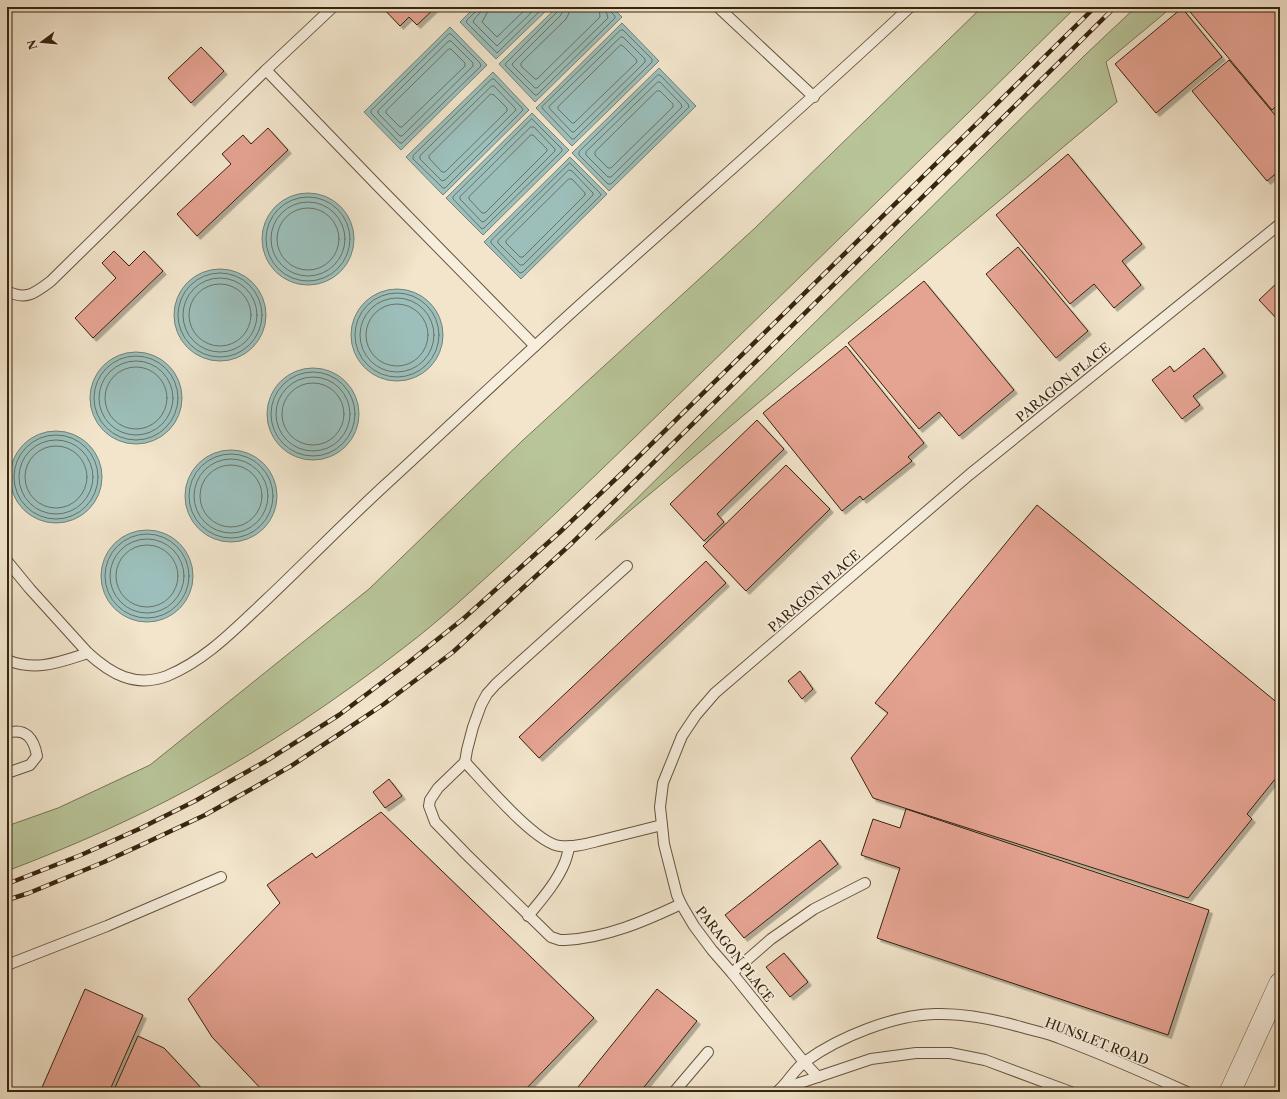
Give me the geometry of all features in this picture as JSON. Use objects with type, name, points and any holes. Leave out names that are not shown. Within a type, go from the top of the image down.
[{"type":"street","points":[[1230,1092],[1280,983]]},
{"type":"lane","points":[[7,291],[15,296],[26,296],[38,291],[51,281],[332,7]]},
{"type":"lane","points":[[718,7],[814,97]]},
{"type":"lane","points":[[7,561],[30,589],[88,653],[115,674],[133,680],[148,681],[166,676],[195,661],[236,628],[371,498],[535,346],[814,97],[910,7]]},
{"type":"lane","points":[[266,70],[535,346]]},
{"type":"lane","name":"PARAGON PLACE","points":[[818,1077],[712,950],[694,926],[677,896],[664,844],[660,807],[663,783],[682,736],[696,715],[715,694],[969,475],[1280,224]]},
{"type":"lane","points":[[627,566],[523,659],[487,694],[473,728],[465,762],[438,788],[430,800],[429,806],[435,822],[528,916],[551,937],[560,940],[596,936],[657,916],[681,904]]},
{"type":"lane","points":[[7,660],[16,664],[29,666],[47,665],[88,653]]},
{"type":"lane","points":[[7,733],[19,732],[28,736],[35,745],[37,756],[30,765],[7,773]]},
{"type":"lane","points":[[465,762],[529,828],[550,843],[559,846],[585,844],[662,825]]},
{"type":"lane","points":[[528,916],[549,890],[566,862],[570,846]]},
{"type":"lane","points":[[7,965],[107,926],[221,877]]},
{"type":"lane","points":[[732,973],[771,939],[814,909],[865,883]]},
{"type":"lane","name":"HUNSLET ROAD","points":[[778,1091],[804,1062],[834,1043],[888,1022],[934,1014],[972,1015],[1058,1037],[1187,1092]]},
{"type":"lane","points":[[674,1092],[708,1052]]},
{"type":"lane","name":"HUNSLET ROAD","points":[[778,1091],[871,1059],[916,1053],[950,1053],[985,1060],[1071,1092]]},
{"type":"green space","points":[[982,7],[1076,7],[843,236],[602,469],[526,541],[454,606],[418,636],[354,685],[301,722],[247,756],[191,788],[146,811],[77,843],[7,871],[7,826],[58,808],[150,765],[369,589],[522,441],[755,228]]},
{"type":"green space","points":[[1136,7],[1172,7],[1106,62],[1117,102],[595,540],[1085,55]]},
{"type":"water","points":[[475,7],[550,7],[496,59],[460,22]]},
{"type":"water","points":[[557,7],[612,7],[622,17],[535,102],[499,64]]},
{"type":"water","points":[[622,23],[659,61],[572,146],[536,108]]},
{"type":"water","points":[[450,27],[487,65],[401,150],[364,112]]},
{"type":"water","points":[[659,68],[696,106],[609,191],[572,153]]},
{"type":"water","points":[[493,72],[529,110],[443,195],[406,157]]},
{"type":"water","points":[[532,113],[569,150],[483,235],[446,198]]},
{"type":"water","points":[[570,157],[607,194],[521,279],[484,242]]},
{"type":"water","points":[[308,193],[326,196],[341,206],[351,221],[354,239],[351,257],[341,272],[326,282],[308,285],[290,282],[275,272],[265,257],[262,239],[265,221],[275,206],[290,196]]},
{"type":"water","points":[[220,269],[238,272],[253,282],[263,297],[266,315],[263,333],[253,348],[238,358],[220,361],[202,358],[187,348],[177,333],[174,315],[177,297],[187,282],[202,272]]},
{"type":"water","points":[[397,289],[415,292],[430,302],[440,317],[443,335],[440,353],[430,368],[415,378],[397,381],[379,378],[364,368],[354,353],[351,335],[354,317],[364,302],[379,292]]},
{"type":"water","points":[[136,352],[154,355],[169,365],[179,380],[182,398],[179,416],[169,431],[154,441],[136,444],[118,441],[103,431],[93,416],[90,398],[93,380],[103,365],[118,355]]},
{"type":"water","points":[[313,368],[331,371],[346,381],[356,396],[359,414],[356,432],[346,447],[331,457],[313,460],[295,457],[280,447],[270,432],[267,414],[270,396],[280,381],[295,371]]},
{"type":"water","points":[[56,431],[74,434],[89,444],[99,459],[102,477],[99,495],[89,510],[74,520],[56,523],[38,520],[23,510],[13,495],[10,477],[13,459],[23,444],[38,434]]},
{"type":"water","points":[[231,450],[249,453],[264,463],[274,478],[277,496],[274,514],[264,529],[249,539],[231,542],[213,539],[198,529],[188,514],[185,496],[188,478],[198,463],[213,453]]},
{"type":"water","points":[[147,530],[165,533],[180,543],[190,558],[193,576],[190,594],[180,609],[165,619],[147,622],[129,619],[114,609],[104,594],[101,576],[104,558],[114,543],[129,533]]},
{"type":"building","points":[[382,7],[436,7],[417,25],[409,17],[400,26]]},
{"type":"building","points":[[1186,7],[1280,7],[1280,103],[1272,110]]},
{"type":"building","points":[[1182,8],[1222,57],[1156,113],[1115,64]]},
{"type":"building","points":[[201,47],[224,71],[191,103],[168,78]]},
{"type":"building","points":[[1229,60],[1280,121],[1280,170],[1267,181],[1192,91]]},
{"type":"building","points":[[268,128],[288,150],[197,236],[177,214],[231,164],[222,154],[243,135],[251,144]]},
{"type":"building","points":[[1068,154],[1142,244],[1122,261],[1141,285],[1114,308],[1094,284],[1070,304],[996,215]]},
{"type":"building","points":[[1018,247],[1088,331],[1056,358],[986,274]]},
{"type":"building","points":[[114,251],[129,266],[144,251],[163,271],[93,338],[75,318],[116,278],[102,263]]},
{"type":"building","points":[[1280,280],[1280,322],[1259,300]]},
{"type":"building","points":[[924,281],[1014,390],[959,436],[939,412],[919,429],[848,343]]},
{"type":"building","points":[[846,346],[924,443],[908,457],[912,461],[863,500],[860,496],[842,511],[763,413]]},
{"type":"building","points":[[1204,348],[1223,373],[1193,396],[1200,405],[1182,419],[1152,380],[1170,366],[1174,372]]},
{"type":"building","points":[[757,420],[784,449],[717,514],[724,522],[704,541],[670,504]]},
{"type":"building","points":[[786,465],[830,509],[746,591],[703,546]]},
{"type":"building","points":[[1037,505],[1280,705],[1280,773],[1247,814],[1252,819],[1188,898],[873,798],[851,758],[888,713],[875,703]]},
{"type":"building","points":[[706,561],[726,583],[539,758],[519,737]]},
{"type":"building","points":[[800,671],[813,689],[802,699],[788,681]]},
{"type":"building","points":[[389,779],[402,796],[385,808],[373,792]]},
{"type":"building","points":[[906,809],[1209,910],[1168,1035],[877,938],[900,868],[861,855],[873,819],[900,828]]},
{"type":"building","points":[[381,812],[594,1018],[523,1092],[264,1092],[212,1037],[188,999],[280,903],[267,885],[312,853],[316,858]]},
{"type":"building","points":[[820,840],[838,864],[744,938],[725,915]]},
{"type":"building","points":[[784,953],[808,982],[790,997],[766,967]]},
{"type":"building","points":[[85,989],[143,1015],[109,1092],[40,1092]]},
{"type":"building","points":[[657,989],[697,1021],[640,1092],[574,1092]]},
{"type":"building","points":[[138,1036],[164,1048],[205,1092],[113,1092]]},
{"type":"railway","points":[[7,884],[81,855],[139,829],[195,801],[266,761],[339,715],[463,619],[560,532],[623,472],[1095,7]]},
{"type":"railway","points":[[7,900],[29,893],[104,862],[205,815],[291,766],[384,704],[453,652],[572,543],[1115,7]]}]
